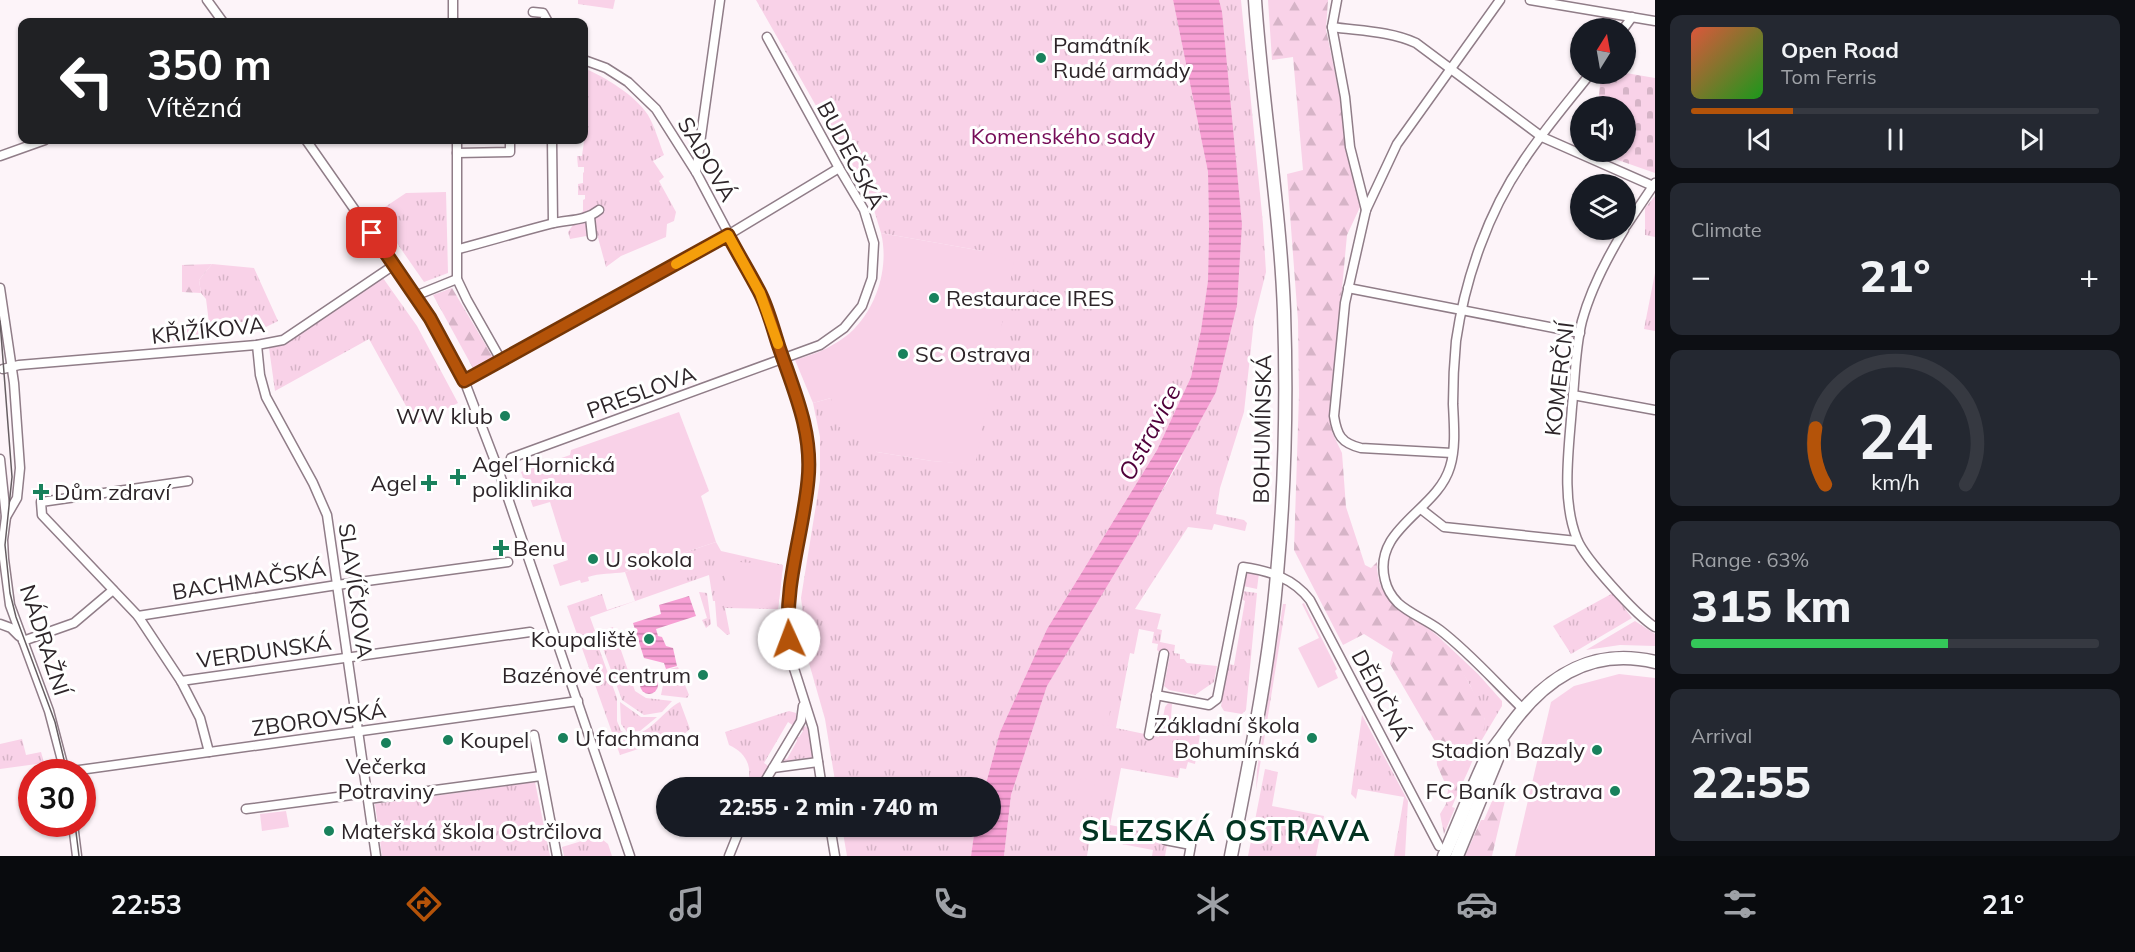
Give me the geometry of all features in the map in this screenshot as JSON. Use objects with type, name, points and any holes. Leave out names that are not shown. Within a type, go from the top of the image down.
[{"type":"main road","name":"BOHUMÍNSKÁ","points":[[1231,856],[1265,673],[1277,575],[1285,449],[1284,309],[1255,0]]},
{"type":"main road","points":[[1442,851],[1485,761],[1522,708],[1556,678],[1585,665],[1617,659],[1640,659],[1655,662]]},
{"type":"main road","points":[[1457,856],[1510,726]]},
{"type":"street","points":[[207,0],[220,18]]},
{"type":"street","points":[[453,0],[453,18]]},
{"type":"street","points":[[696,172],[720,0]]},
{"type":"street","points":[[1337,0],[1332,27],[1345,98],[1350,147],[1366,210]]},
{"type":"street","points":[[1452,453],[1361,448],[1350,445],[1340,439],[1334,416],[1348,288],[1366,210],[1397,144],[1500,0]]},
{"type":"street","points":[[1530,0],[1655,21]]},
{"type":"street","points":[[533,12],[543,12],[546,18]]},
{"type":"street","points":[[1332,27],[1404,38],[1416,43],[1542,137],[1654,184]]},
{"type":"street","name":"BUDEČSKÁ","points":[[767,37],[864,210],[874,243],[870,286],[862,306],[844,328],[820,345],[783,359]]},
{"type":"street","name":"SADOVÁ","points":[[588,62],[628,82],[656,109],[696,172],[760,293],[796,393],[806,429],[809,455],[808,481],[792,568],[788,608],[791,659],[813,728],[820,777]]},
{"type":"street","points":[[1522,708],[1458,645],[1439,629],[1400,604],[1390,593],[1384,580],[1384,556],[1394,535],[1421,509],[1445,478],[1452,453],[1453,369],[1462,310],[1482,244],[1506,189],[1524,159],[1582,84]]},
{"type":"street","points":[[0,156],[34,144]]},
{"type":"street","points":[[309,144],[415,296],[442,339],[464,381],[498,469],[630,856]]},
{"type":"street","points":[[456,144],[459,249],[457,279],[501,360]]},
{"type":"street","points":[[457,153],[510,152],[510,144]]},
{"type":"street","points":[[552,144],[553,223]]},
{"type":"street","points":[[464,381],[728,235],[839,168]]},
{"type":"street","name":"KOMERČNÍ","points":[[1636,211],[1654,184]]},
{"type":"street","points":[[459,249],[553,223],[590,217],[599,210]]},
{"type":"street","points":[[590,217],[592,236]]},
{"type":"street","name":"KOMERČNÍ","points":[[1577,541],[1571,519],[1569,461],[1580,333],[1582,321],[1600,273],[1618,240]]},
{"type":"street","name":"KŘIŽÍKOVA","points":[[7,368],[257,345],[283,340],[394,265]]},
{"type":"street","points":[[415,296],[457,279]]},
{"type":"street","name":"NÁDRAŽNÍ","points":[[0,288],[20,476],[17,498],[6,518]]},
{"type":"street","points":[[1348,288],[1580,333]]},
{"type":"street","name":"SLAVÍČKOVA","points":[[257,345],[260,375],[266,397],[327,515],[376,856]]},
{"type":"street","name":"PRESLOVA","points":[[511,458],[783,359]]},
{"type":"street","points":[[1573,395],[1655,410]]},
{"type":"street","name":"NÁDRAŽNÍ","points":[[0,459],[6,518],[2,567],[10,605],[53,722],[62,759]]},
{"type":"street","points":[[188,481],[41,502],[42,515],[138,616],[181,681],[200,718],[209,752]]},
{"type":"street","points":[[1421,509],[1444,527],[1577,541],[1629,605],[1645,621],[1655,627]]},
{"type":"street","name":"BACHMAČSKÁ","points":[[138,616],[337,585],[508,562]]},
{"type":"street","name":"DĚDIČNÁ","points":[[1156,695],[1209,705],[1217,699],[1243,567],[1277,575],[1300,587],[1310,600],[1442,851]]},
{"type":"street","points":[[0,624],[11,628],[23,641],[74,623],[113,590]]},
{"type":"street","name":"VERDUNSKÁ","points":[[181,681],[530,632]]},
{"type":"street","points":[[1149,735],[1164,654]]},
{"type":"street","name":"ZBOROVSKÁ","points":[[96,768],[578,701]]},
{"type":"street","points":[[768,777],[801,721],[804,704]]},
{"type":"street","points":[[534,735],[557,856]]},
{"type":"street","points":[[773,768],[818,762]]},
{"type":"street","points":[[246,809],[542,776]]},
{"type":"street","points":[[75,837],[77,856]]},
{"type":"street","points":[[729,856],[737,837]]},
{"type":"street","points":[[832,837],[835,856]]},
{"type":"street","points":[[1165,840],[1191,845],[1189,856]]},
{"type":"green space","points":[[578,0],[615,0],[613,9],[578,4]]},
{"type":"green space","name":"Komenského sady","points":[[756,0],[1173,0],[1208,172],[1208,280],[1191,377],[1157,450],[1047,629],[1000,732],[988,777],[834,777],[825,719],[809,663],[801,598],[820,480],[820,437],[813,403],[831,398],[877,452],[932,461],[975,464],[983,251],[881,233],[874,210]]},
{"type":"green space","points":[[1219,0],[1241,0],[1266,272],[1254,320],[1244,412],[1220,488],[1216,514],[1244,520],[1247,523],[1245,531],[1214,524],[1212,530],[1188,527],[1135,609],[1161,614],[1157,629],[1162,630],[1160,642],[1175,645],[1174,653],[1180,654],[1180,659],[1184,659],[1187,663],[1217,666],[1214,682],[1195,695],[1169,690],[1164,686],[1170,654],[1157,650],[1158,644],[1152,643],[1154,632],[1139,629],[1134,654],[1130,653],[1116,728],[1159,737],[1165,707],[1168,703],[1172,704],[1171,717],[1202,723],[1195,764],[1188,762],[1186,769],[1180,768],[1178,778],[1121,768],[1110,825],[1141,831],[1152,839],[1167,845],[1165,856],[1152,856],[1153,850],[1090,838],[1087,856],[1004,856],[1011,795],[1047,686],[1181,459],[1242,224]]},
{"type":"green space","points":[[1268,0],[1328,0],[1326,29],[1340,98],[1346,148],[1361,205],[1347,235],[1330,417],[1332,432],[1342,453],[1346,507],[1365,565],[1371,568],[1377,562],[1383,591],[1390,601],[1430,630],[1446,645],[1473,691],[1485,720],[1481,738],[1452,807],[1455,808],[1444,834],[1440,814],[1446,804],[1448,790],[1437,765],[1436,743],[1390,664],[1393,652],[1364,634],[1343,645],[1294,550],[1299,395],[1298,321],[1287,174],[1303,170],[1293,57],[1272,60]]},
{"type":"green space","points":[[588,70],[627,94],[648,115],[664,155],[653,161],[664,177],[659,181],[676,212],[674,221],[667,224],[666,237],[621,256],[606,267],[597,234],[570,239],[568,232],[583,211],[583,200],[585,199],[585,195],[578,195],[578,184],[583,183],[584,167],[578,167],[577,156],[582,156],[584,144],[588,144]]},
{"type":"green space","points":[[1636,75],[1655,78],[1655,173],[1624,162],[1636,162],[1636,96],[1599,96],[1600,84],[1636,84]]},
{"type":"green space","points":[[446,192],[448,273],[424,282],[376,213],[406,193]]},
{"type":"green space","points":[[1655,196],[1655,237],[1645,235],[1645,208]]},
{"type":"green space","name":"SC Ostrava","points":[[881,233],[983,251],[1014,261],[975,465],[877,452],[838,426],[831,398],[813,403],[795,360],[836,343],[855,328],[870,308],[880,283],[884,258]]},
{"type":"green space","points":[[212,264],[254,268],[278,321],[256,329],[254,321],[205,325],[206,338],[170,341],[169,327],[209,323],[206,299],[201,293],[199,280]]},
{"type":"green space","points":[[212,264],[199,280],[201,293],[182,292],[182,265]]},
{"type":"green space","points":[[1655,273],[1655,331],[1644,329]]},
{"type":"green space","points":[[383,278],[417,326],[458,403],[416,424],[369,339],[275,391],[269,348],[284,345]]},
{"type":"green space","points":[[452,288],[494,359],[474,370],[433,295]]},
{"type":"green space","points":[[679,412],[709,491],[701,496],[716,542],[625,572],[588,577],[589,581],[581,583],[580,580],[560,586],[553,565],[568,560],[550,502],[533,507],[521,472],[570,455],[571,450]]},
{"type":"green space","points":[[716,542],[721,551],[783,565],[778,609],[725,608],[730,634],[727,635],[717,626],[715,601],[713,601],[709,575],[590,617],[595,631],[593,632],[617,698],[617,721],[621,731],[638,734],[680,702],[690,729],[684,734],[620,755],[567,606],[602,594],[607,610],[635,601],[625,572]]},
{"type":"green space","points":[[702,554],[707,572],[676,581],[671,563]]},
{"type":"green space","points":[[725,561],[783,565],[778,609],[725,607]]},
{"type":"green space","points":[[1251,571],[1259,573],[1257,589],[1243,586],[1245,576]]},
{"type":"green space","points":[[1242,591],[1257,593],[1246,710],[1242,714],[1224,711],[1221,706],[1228,664],[1234,665],[1245,601]]},
{"type":"green space","points":[[699,592],[707,593],[711,624],[706,628],[702,620],[707,618]]},
{"type":"green space","points":[[1613,593],[1632,618],[1571,654],[1553,626]]},
{"type":"green space","points":[[1304,603],[1337,669],[1335,671],[1338,678],[1318,688],[1298,648],[1319,638],[1302,604]]},
{"type":"green space","points":[[1283,604],[1286,604],[1256,790],[1257,770]]},
{"type":"green space","points":[[1635,621],[1655,634],[1655,646],[1620,645],[1586,650]]},
{"type":"green space","points":[[613,627],[635,691],[646,698],[672,701],[662,712],[644,715],[622,700],[597,632]]},
{"type":"green space","points":[[1443,641],[1478,674],[1502,701],[1502,706],[1477,748],[1485,720],[1470,685]]},
{"type":"green space","points":[[678,667],[689,695],[687,698],[661,695],[666,670]]},
{"type":"green space","name":"Stadion Bazaly","points":[[1619,674],[1655,678],[1655,856],[1515,856],[1551,702],[1574,686]]},
{"type":"green space","points":[[1098,701],[1111,703],[1108,726],[1094,723]]},
{"type":"green space","points":[[620,702],[641,717],[657,717],[640,731],[627,732],[621,724]]},
{"type":"green space","points":[[789,711],[796,713],[797,720],[794,726],[788,722],[764,763],[770,767],[764,777],[748,777],[747,762],[740,752],[729,745],[725,732]]},
{"type":"green space","points":[[1362,715],[1408,801],[1405,856],[1394,856],[1404,797],[1358,789],[1356,799],[1351,794]]},
{"type":"green space","points":[[805,726],[811,730],[814,757],[784,761],[783,758],[787,759],[797,741],[796,737],[799,737],[803,731],[801,729]]},
{"type":"green space","points":[[22,739],[26,755],[41,752],[43,759],[18,759],[18,767],[0,769],[0,744]]},
{"type":"green space","points":[[1265,769],[1278,772],[1272,806],[1324,816],[1316,856],[1248,856]]},
{"type":"green space","points":[[1081,778],[1095,781],[1089,810],[1075,808]]},
{"type":"green space","points":[[535,782],[550,856],[382,856],[375,804]]},
{"type":"green space","points":[[1498,787],[1507,792],[1492,856],[1465,856],[1481,820],[1484,820]]},
{"type":"green space","points":[[286,811],[289,827],[262,831],[260,814]]},
{"type":"green space","points":[[598,836],[608,844],[612,856],[564,856],[562,847]]},
{"type":"green space","points":[[844,837],[974,837],[971,856],[847,856]]},
{"type":"green space","points":[[1302,837],[1316,840],[1313,856],[1298,856]]},
{"type":"shaded area","points":[[1173,0],[1219,0],[1222,12],[1242,224],[1237,305],[1216,392],[1136,538],[1047,686],[1011,795],[1004,856],[971,856],[974,837],[1001,837],[1001,777],[988,777],[1000,732],[1047,629],[1157,450],[1191,377],[1208,280],[1208,172]]},
{"type":"shaded area","points":[[689,596],[696,616],[656,629],[658,636],[662,637],[666,646],[673,648],[677,666],[666,669],[664,663],[644,658],[633,623],[661,614],[659,605]]},
{"type":"shaded area","points":[[645,676],[653,676],[658,681],[656,692],[645,694],[640,689],[640,681]]},
{"type":"tram line","points":[[0,321],[12,477],[5,545],[10,593],[16,617],[55,722],[64,759]]},
{"type":"tram line","points":[[77,837],[79,856]]},
{"type":"slow traffic","points":[[676,264],[728,235],[760,293],[778,344]]},
{"type":"place","name":"Památník Rudé armády","points":[[1041,58]]},
{"type":"place","name":"Restaurace IRES","points":[[934,298]]},
{"type":"place","name":"SC Ostrava","points":[[903,354]]},
{"type":"place","name":"WW klub","points":[[505,416]]},
{"type":"place","name":"Agel Hornická poliklinika","points":[[458,477]]},
{"type":"place","name":"Agel","points":[[429,483]]},
{"type":"place","name":"Dům zdraví","points":[[41,492]]},
{"type":"place","name":"Benu","points":[[501,548]]},
{"type":"place","name":"U sokola","points":[[593,559]]},
{"type":"place","name":"Koupaliště","points":[[649,639]]},
{"type":"place","name":"Bazénové centrum","points":[[703,675]]},
{"type":"place","name":"U fachmana","points":[[563,738]]},
{"type":"place","name":"Základní škola Bohumínská","points":[[1312,738]]},
{"type":"place","name":"Koupel","points":[[448,740]]},
{"type":"place","name":"Večerka Potraviny","points":[[386,743]]},
{"type":"place","name":"Stadion Bazaly","points":[[1597,750]]},
{"type":"place","name":"FC Baník Ostrava","points":[[1615,791]]},
{"type":"place","name":"Mateřská škola Ostrčilova","points":[[329,831]]},
{"type":"district","name":"SLEZSKÁ OSTRAVA","points":[[1226,830]]},
{"type":"route","points":[[372,233],[430,318],[464,381],[728,235],[760,293],[796,393],[806,429],[809,455],[808,481],[792,568],[787,619],[789,639]]},
{"type":"water label","name":"Ostravice","points":[[1149,432]]}]
